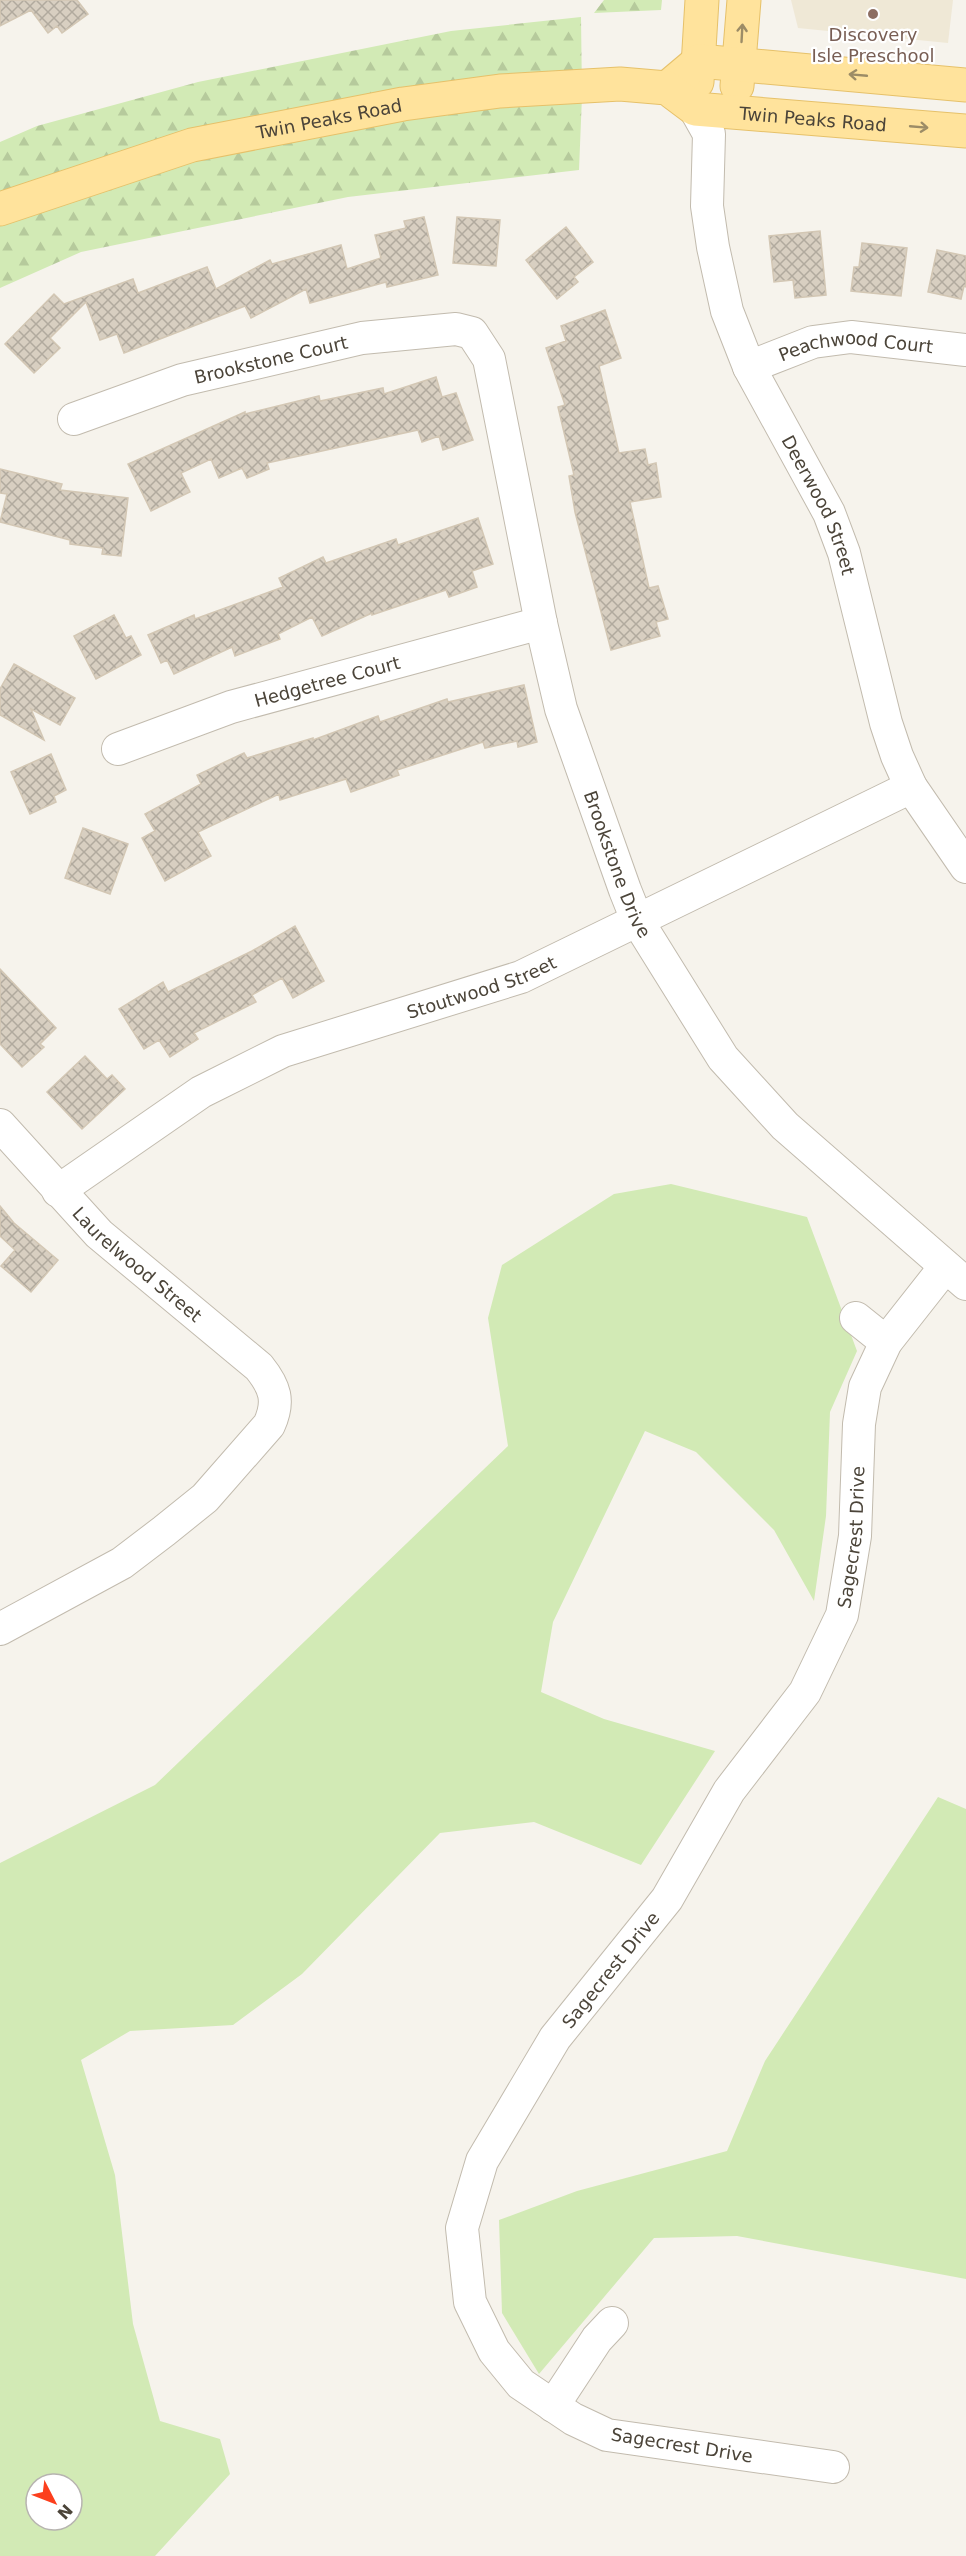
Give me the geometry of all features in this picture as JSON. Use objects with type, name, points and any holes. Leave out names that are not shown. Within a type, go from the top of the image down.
[{"type":"main road","points":[[702,0],[699,61],[702,122]]},
{"type":"main road","points":[[735,112],[744,0]]},
{"type":"main road","points":[[702,122],[667,88],[699,61],[966,85]]},
{"type":"main road","name":"Twin Peaks Road","points":[[0,209],[192,145],[402,104],[500,91],[620,84],[667,88]]},
{"type":"main road","name":"Twin Peaks Road","points":[[702,122],[735,112],[966,131]]},
{"type":"street","name":"Deerwood Street","points":[[702,122],[707,206],[727,311],[749,367],[829,513],[844,553],[886,723],[911,787],[966,867]]},
{"type":"street","name":"Brookstone Court","points":[[74,419],[182,380],[362,338],[456,329],[472,333]]},
{"type":"street","name":"Brookstone Drive","points":[[472,333],[489,359],[541,623],[561,709],[625,890],[638,920],[723,1058],[785,1126],[955,1276]]},
{"type":"street","name":"Peachwood Court","points":[[749,367],[813,342],[851,337],[966,350]]},
{"type":"street","name":"Hedgetree Court","points":[[118,748],[231,707],[541,623]]},
{"type":"street","name":"Stoutwood Street","points":[[58,1191],[201,1092],[284,1052],[521,976],[911,787]]},
{"type":"street","name":"Laurelwood Street","points":[[0,1125],[77,1213],[119,1252],[259,1366],[271,1382],[276,1398],[274,1413],[269,1425],[238,1463],[197,1504],[122,1563],[0,1629]]},
{"type":"street","name":"Sagecrest Drive","points":[[832,2467],[607,2435],[573,2419],[521,2384],[494,2350],[470,2302],[462,2228],[482,2161],[555,2038],[667,1899],[729,1791],[805,1692],[842,1615],[855,1536],[859,1424],[865,1387],[886,1342],[955,1276]]},
{"type":"street","points":[[856,1318],[886,1342]]},
{"type":"street","points":[[553,2406],[597,2338],[612,2322]]},
{"type":"shaded area","name":"Discovery Isle Preschool","points":[[791,0],[953,0],[948,43],[798,28]]},
{"type":"green space","points":[[604,0],[662,0],[661,10],[594,13]]},
{"type":"green space","points":[[581,17],[582,96],[579,170],[348,197],[81,252],[0,288],[0,142],[37,126],[198,82],[451,31]]},
{"type":"green space","points":[[671,1184],[807,1217],[857,1351],[830,1412],[826,1516],[814,1601],[774,1530],[696,1452],[645,1431],[553,1622],[541,1692],[604,1719],[715,1751],[641,1865],[534,1822],[440,1833],[302,1974],[233,2025],[130,2031],[81,2060],[115,2175],[133,2324],[160,2421],[220,2439],[230,2474],[155,2556],[0,2556],[0,1863],[155,1785],[508,1446],[488,1318],[502,1265],[614,1194]]},
{"type":"green space","points":[[938,1797],[966,1809],[966,2279],[737,2236],[654,2238],[539,2374],[502,2313],[499,2220],[577,2191],[727,2151],[765,2061]]},
{"type":"building","points":[[0,0],[77,0],[88,14],[62,33],[57,26],[48,33],[31,10],[0,26]]},
{"type":"building","points":[[424,217],[438,275],[387,287],[386,282],[310,303],[306,289],[251,318],[245,306],[124,353],[117,334],[100,340],[86,302],[50,338],[60,348],[34,373],[5,344],[54,294],[64,304],[133,279],[138,293],[207,267],[216,289],[270,260],[272,264],[341,245],[347,269],[381,258],[375,235],[406,228],[404,221]]},
{"type":"building","points":[[457,217],[500,220],[496,266],[453,263]]},
{"type":"building","points":[[566,227],[593,262],[574,277],[578,282],[557,299],[526,260]]},
{"type":"building","points":[[820,231],[826,295],[795,298],[793,280],[774,282],[769,236]]},
{"type":"building","points":[[862,243],[907,248],[901,296],[851,291],[854,267],[859,267]]},
{"type":"building","points":[[937,250],[966,256],[966,287],[964,286],[961,299],[928,292]]},
{"type":"building","points":[[605,310],[621,358],[599,366],[619,453],[645,449],[648,465],[656,463],[661,497],[630,502],[649,588],[658,586],[668,619],[656,622],[660,636],[611,650],[575,512],[569,476],[574,475],[558,407],[565,405],[546,348],[566,341],[561,326]]},
{"type":"building","points":[[436,377],[442,397],[456,393],[473,440],[443,450],[439,436],[422,442],[418,430],[267,463],[269,469],[247,478],[242,468],[219,478],[211,459],[181,473],[190,492],[151,511],[128,464],[245,412],[245,414],[319,396],[320,401],[383,388],[384,394]]},
{"type":"building","points":[[0,469],[62,484],[60,490],[128,498],[121,556],[102,554],[103,548],[70,544],[70,540],[0,522],[7,494],[0,493]]},
{"type":"building","points":[[478,518],[493,564],[472,571],[477,587],[449,597],[446,590],[372,615],[372,613],[322,636],[312,617],[278,634],[280,639],[235,656],[232,647],[174,674],[167,660],[161,663],[148,635],[194,615],[195,619],[283,587],[279,578],[323,557],[326,563],[396,539],[398,545]]},
{"type":"building","points":[[114,615],[126,638],[131,636],[141,655],[96,679],[74,636]]},
{"type":"building","points":[[14,664],[75,698],[60,725],[31,709],[44,740],[0,715],[0,689]]},
{"type":"building","points":[[524,685],[537,742],[518,747],[517,741],[485,748],[483,742],[397,770],[399,775],[351,792],[346,779],[280,800],[279,794],[198,832],[211,856],[165,881],[142,838],[155,831],[145,814],[201,784],[197,775],[244,753],[247,758],[313,738],[313,740],[378,716],[380,722],[447,699],[448,702]]},
{"type":"building","points":[[51,754],[66,790],[54,796],[56,802],[30,814],[11,772]]},
{"type":"building","points":[[83,828],[128,844],[110,894],[65,878]]},
{"type":"building","points":[[295,926],[324,981],[293,998],[282,978],[252,995],[256,1002],[194,1033],[198,1039],[170,1057],[159,1040],[144,1049],[119,1009],[163,982],[168,992],[252,951]]},
{"type":"building","points":[[0,969],[56,1028],[40,1044],[44,1047],[22,1067],[0,1044]]},
{"type":"building","points":[[85,1056],[107,1079],[112,1075],[125,1089],[82,1129],[47,1092]]},
{"type":"building","points":[[0,1206],[14,1223],[58,1260],[31,1292],[1,1266],[15,1250],[0,1236]]},
{"type":"place","name":"Discovery Isle Preschool","points":[[873,14]]}]
